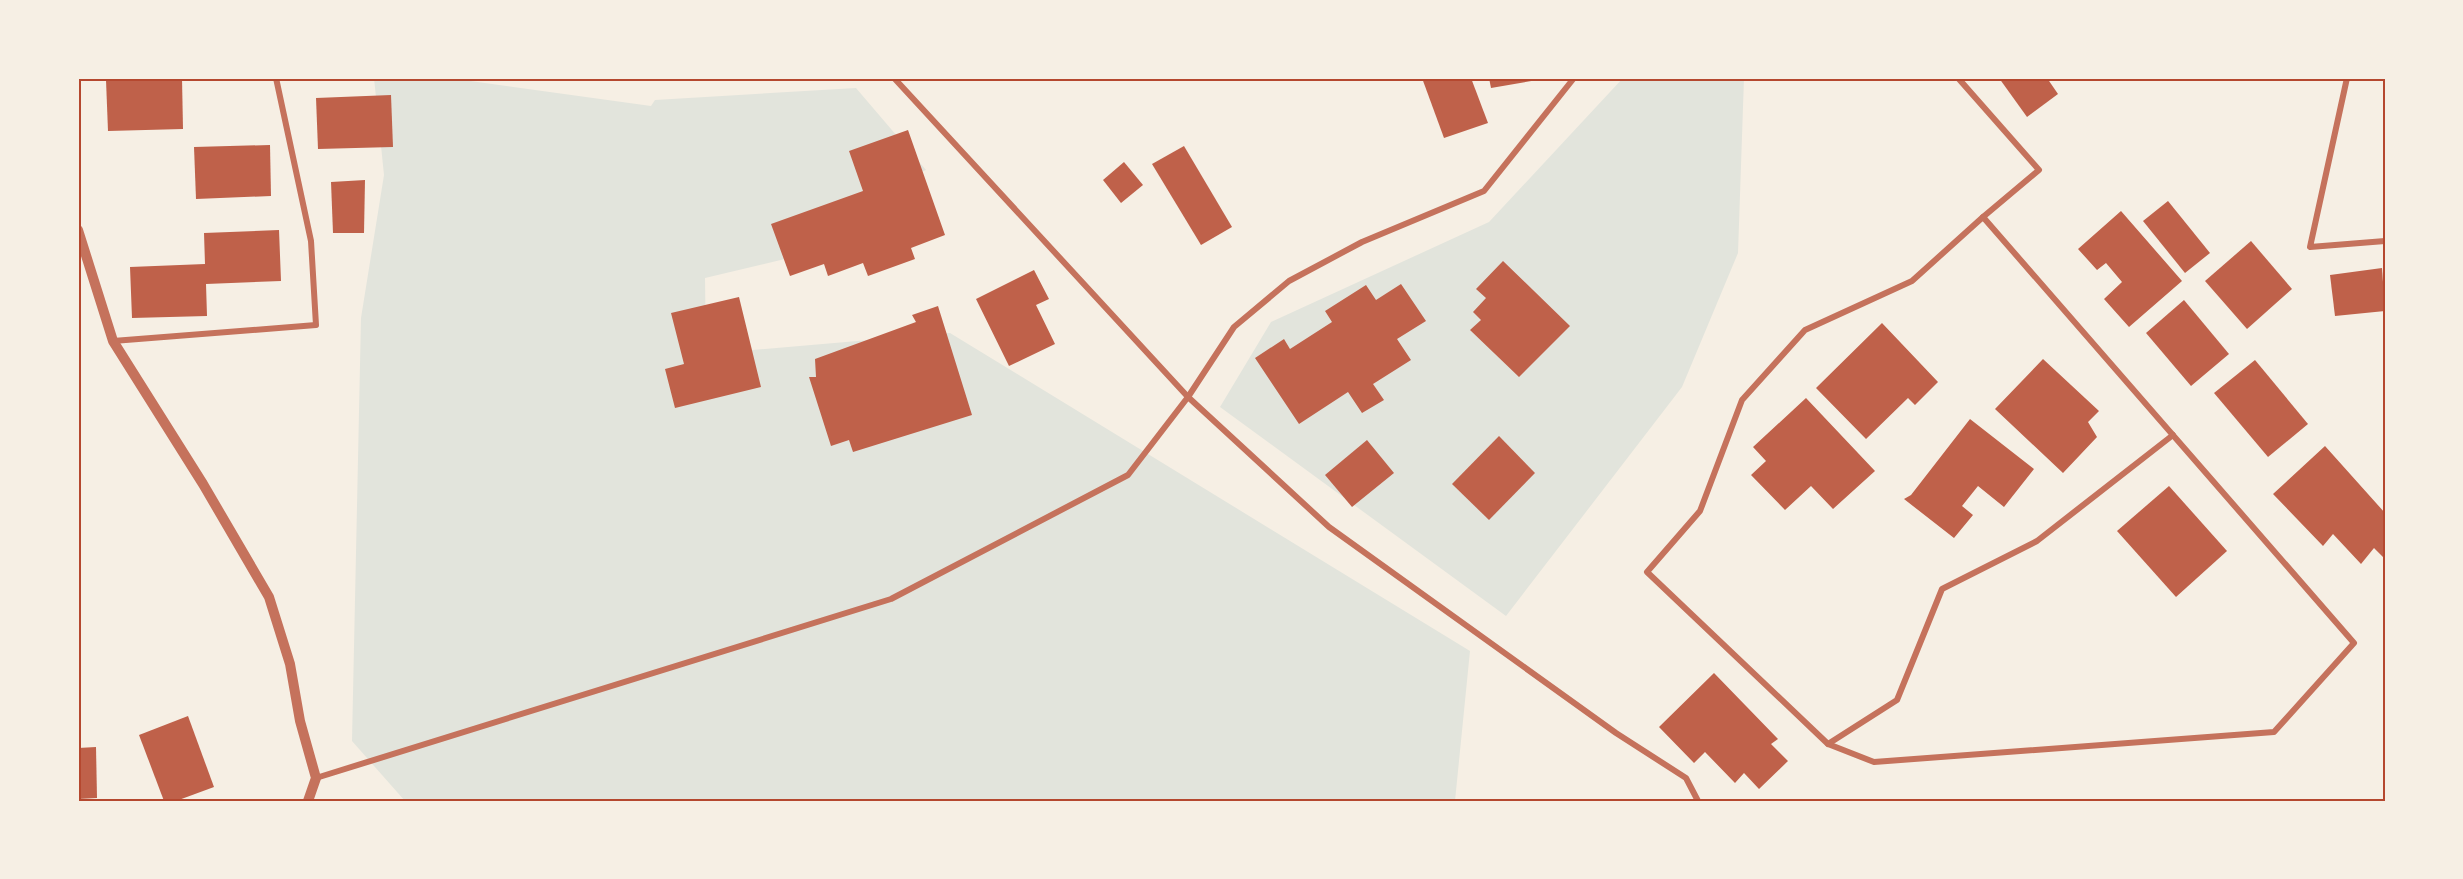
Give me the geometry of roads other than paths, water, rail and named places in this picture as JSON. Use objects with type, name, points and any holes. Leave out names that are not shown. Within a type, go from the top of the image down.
[{"type":"street","points":[[113,340],[316,326],[310,241],[276,78]]},
{"type":"street","points":[[894,78],[1188,397],[1329,527],[1616,733],[1686,778],[1698,801]]},
{"type":"street","points":[[316,778],[891,599],[1128,474],[1188,397],[1234,327],[1289,281],[1362,242],[1484,191],[1575,78]]},
{"type":"street","points":[[1958,78],[2039,170],[1983,217],[1912,281],[1805,330],[1742,400],[1700,511],[1647,572],[1828,744],[1874,762],[2274,732],[2354,643],[1983,217]]},
{"type":"street","points":[[2347,78],[2310,247],[2385,241]]},
{"type":"street","points":[[78,230],[113,340],[203,484],[269,597],[290,664],[300,722],[316,778],[308,801]]},
{"type":"street","points":[[1828,744],[1897,700],[1942,590],[2037,541],[2173,435]]}]
